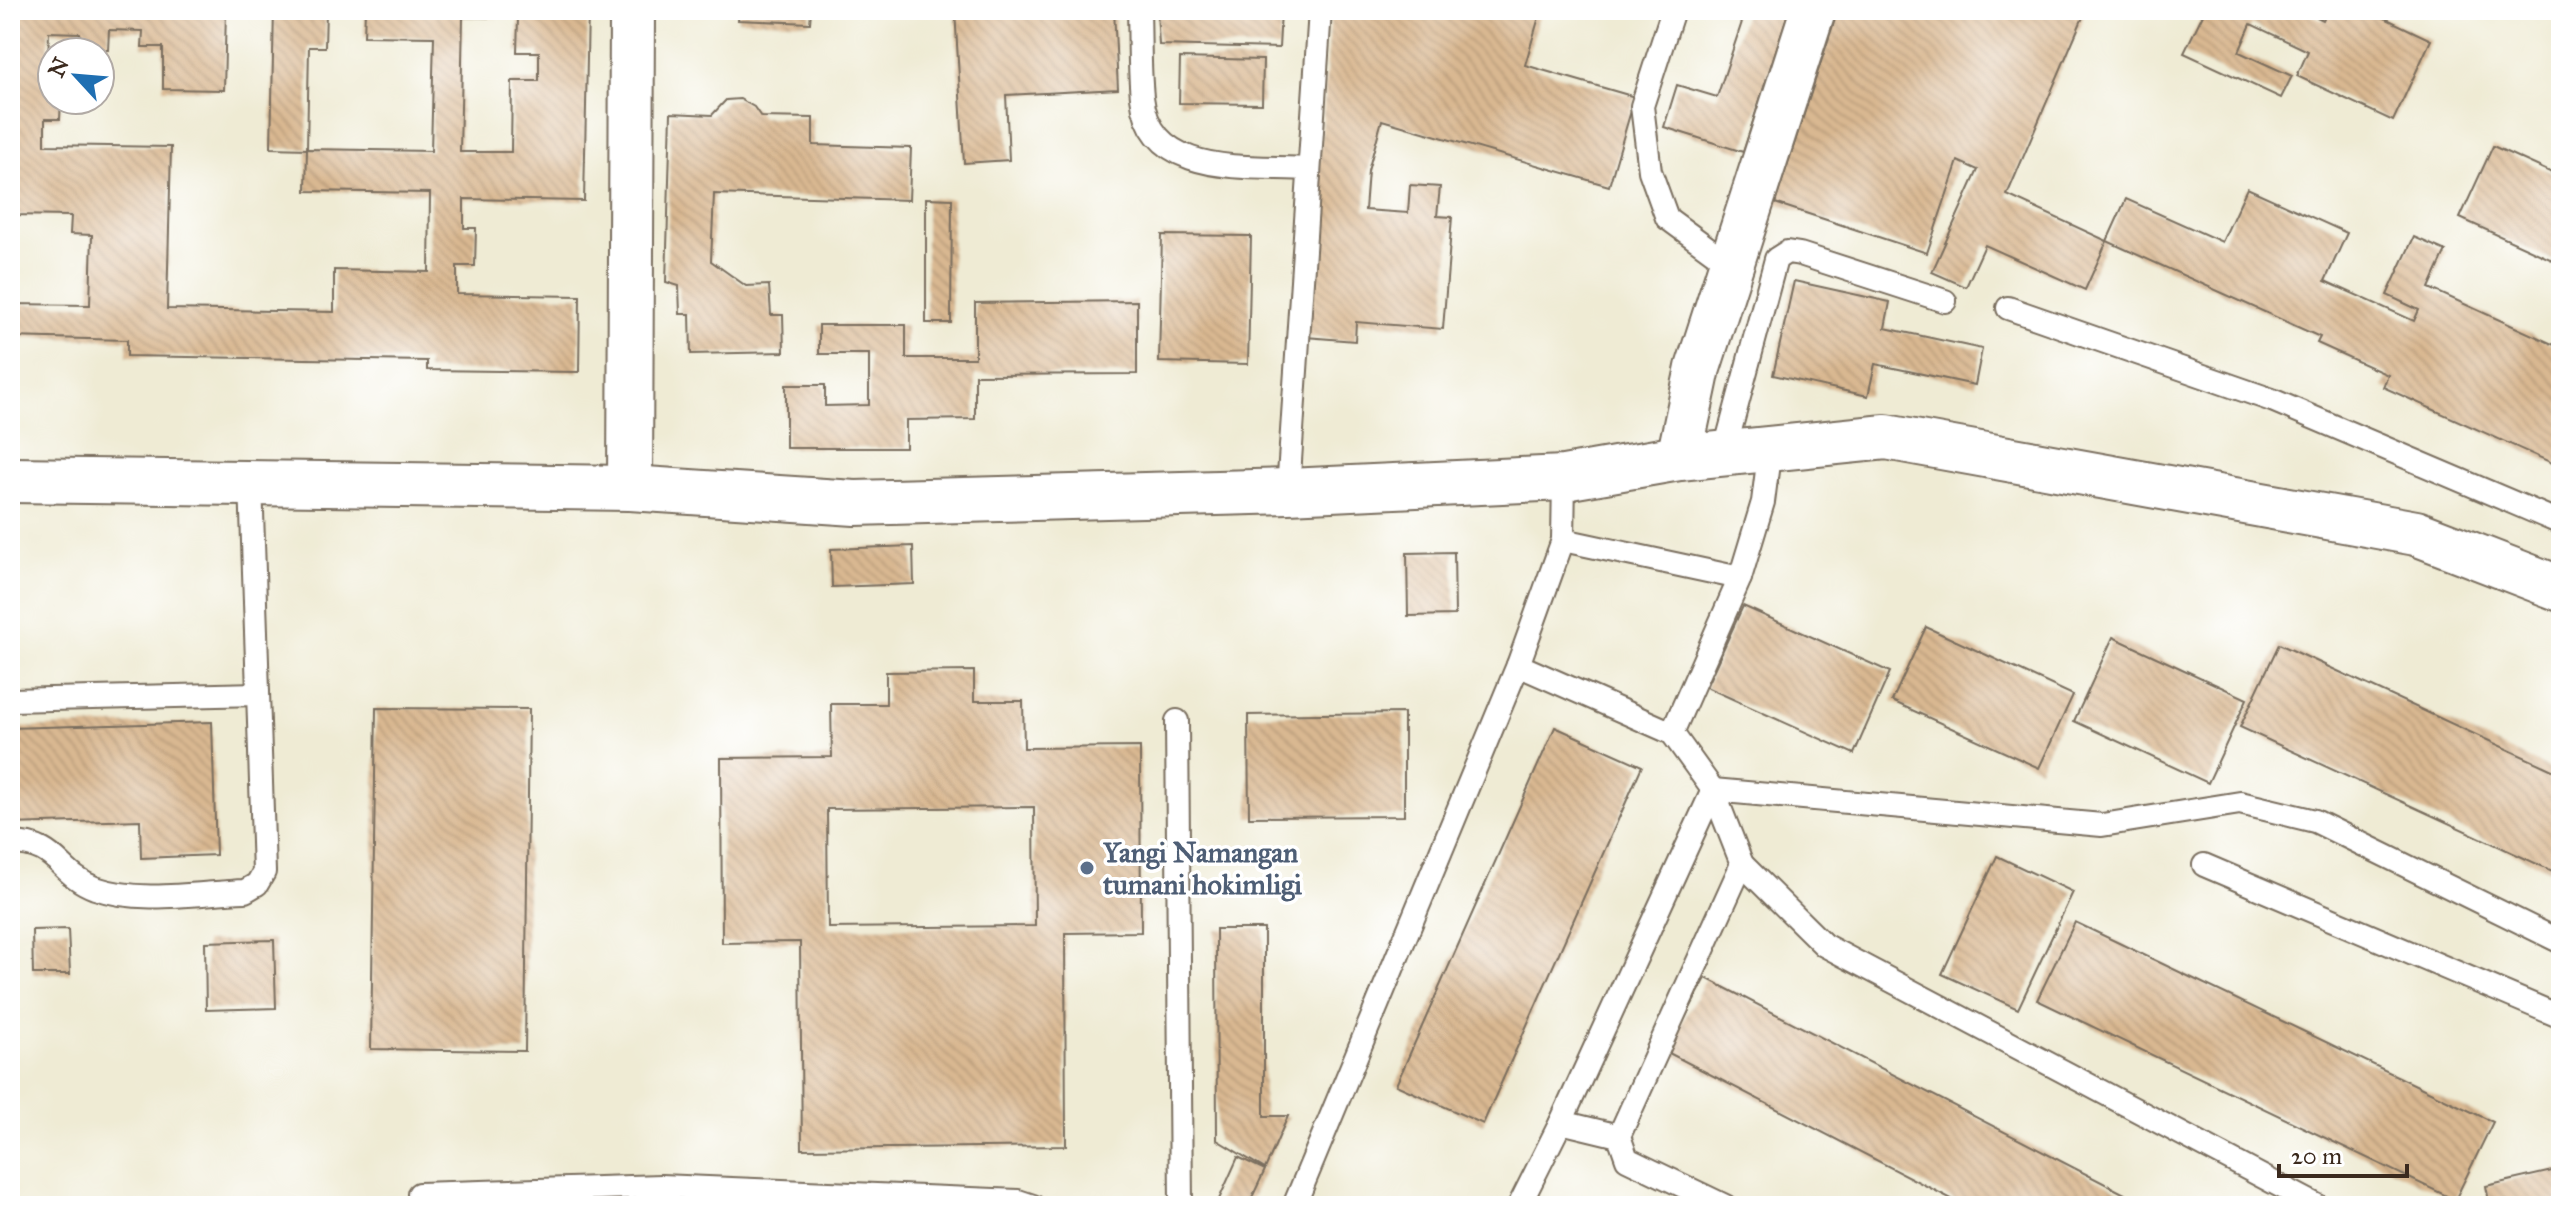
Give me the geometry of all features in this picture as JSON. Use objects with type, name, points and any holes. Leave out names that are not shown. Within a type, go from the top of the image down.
[{"type":"street","points":[[630,488],[632,10]]},
{"type":"street","points":[[1679,458],[1698,368],[1813,10]]},
{"type":"street","points":[[10,480],[630,488],[855,503],[1288,491],[1564,478],[1679,458],[1886,437],[2416,533],[2561,589]]},
{"type":"lane","points":[[1139,10],[1142,100],[1154,134],[1175,154],[1203,163],[1309,169]]},
{"type":"lane","points":[[1288,491],[1320,10]]},
{"type":"lane","points":[[1673,10],[1642,106],[1650,171],[1667,218],[1731,265]]},
{"type":"lane","points":[[1724,453],[1776,259],[1787,252],[1800,254],[1945,301]]},
{"type":"lane","points":[[2008,308],[2272,400],[2561,523]]},
{"type":"lane","points":[[1672,733],[1740,578],[1763,502],[1770,447]]},
{"type":"lane","points":[[1294,1206],[1518,665],[1563,540],[1564,478]]},
{"type":"lane","points":[[10,843],[45,848],[75,877],[114,893],[140,897],[245,891],[257,884],[264,872],[251,482]]},
{"type":"lane","points":[[1563,540],[1740,578]]},
{"type":"lane","points":[[1518,665],[1672,733],[1713,790],[1742,864],[1824,945],[2318,1206]]},
{"type":"lane","points":[[10,700],[258,694]]},
{"type":"lane","points":[[1177,721],[1181,1206]]},
{"type":"lane","points":[[1713,790],[2102,825],[2240,803],[2315,821],[2561,942]]},
{"type":"lane","points":[[1519,1206],[1561,1122],[1713,790]]},
{"type":"lane","points":[[1725,1206],[1627,1159],[1619,1136],[1742,864]]},
{"type":"lane","points":[[2204,865],[2561,1017]]},
{"type":"lane","points":[[1561,1122],[1619,1136]]},
{"type":"lane","points":[[419,1194],[661,1186],[1018,1201],[1033,1206]]},
{"type":"lane","points":[[553,1206],[574,1190]]},
{"type":"building","points":[[10,10],[226,10],[224,90],[163,89],[163,47],[142,47],[143,31],[109,30],[109,36],[49,32],[49,36],[36,36],[36,116],[60,116],[60,119],[45,119],[45,145],[171,147],[167,309],[334,312],[334,270],[429,272],[430,193],[306,191],[307,149],[431,151],[434,37],[364,36],[365,10],[588,10],[584,201],[464,199],[464,228],[476,228],[475,266],[457,266],[457,294],[580,296],[579,372],[427,370],[427,361],[127,356],[127,340],[10,337],[10,304],[90,305],[92,235],[70,234],[71,216],[10,215]],"holes":[[[463,17],[518,18],[517,52],[539,52],[539,81],[512,81],[511,152],[460,152]]]},
{"type":"building","points":[[274,10],[326,10],[325,47],[309,47],[307,149],[271,148]]},
{"type":"building","points":[[739,10],[811,10],[810,23],[738,20]]},
{"type":"building","points":[[955,10],[1114,10],[1118,89],[1006,95],[1009,160],[964,163]]},
{"type":"building","points":[[1157,10],[1281,11],[1279,48],[1159,45]]},
{"type":"building","points":[[1331,10],[1378,10],[1455,18],[1457,10],[1541,10],[1525,65],[1635,97],[1609,186],[1382,120],[1368,171],[1365,210],[1408,213],[1410,185],[1440,187],[1437,216],[1452,217],[1443,329],[1356,322],[1355,341],[1306,337]]},
{"type":"building","points":[[1746,10],[1789,10],[1743,152],[1664,127],[1677,85],[1717,97]]},
{"type":"building","points":[[1838,10],[2086,10],[2007,195],[2107,241],[2085,290],[1985,245],[1966,287],[1932,272],[1978,170],[1958,161],[1927,253],[1775,203]]},
{"type":"building","points":[[2205,10],[2302,10],[2323,20],[2328,10],[2368,10],[2431,40],[2393,121],[2297,76],[2308,51],[2251,24],[2239,52],[2292,76],[2281,98],[2184,53]]},
{"type":"building","points":[[1180,58],[1263,60],[1262,104],[1179,103]]},
{"type":"building","points":[[740,99],[754,107],[761,117],[813,118],[813,145],[911,148],[909,200],[714,194],[711,261],[746,286],[769,285],[771,315],[783,315],[784,352],[691,354],[690,314],[680,314],[679,286],[666,282],[671,113],[712,115],[726,100]]},
{"type":"building","points":[[2493,146],[2561,177],[2561,264],[2460,218]]},
{"type":"building","points":[[2247,188],[2347,233],[2325,281],[2414,321],[2419,310],[2387,295],[2414,237],[2446,251],[2429,288],[2561,348],[2561,467],[2383,387],[2388,375],[2317,343],[2320,337],[2107,241],[2126,199],[2222,242]]},
{"type":"building","points":[[926,198],[952,199],[951,323],[926,323]]},
{"type":"building","points":[[1162,235],[1251,236],[1248,364],[1159,362]]},
{"type":"building","points":[[1794,281],[1890,302],[1885,328],[1982,349],[1975,385],[1875,364],[1868,396],[1773,375]]},
{"type":"building","points":[[1137,301],[1137,374],[975,375],[975,419],[906,420],[906,448],[786,448],[786,385],[825,385],[825,406],[869,405],[869,354],[819,354],[819,325],[906,325],[906,358],[975,358],[975,303]]},
{"type":"building","points":[[913,546],[914,584],[832,587],[831,549]]},
{"type":"building","points":[[1454,552],[1455,615],[1408,616],[1407,553]]},
{"type":"building","points":[[1743,606],[1890,672],[1854,754],[1706,687]]},
{"type":"building","points":[[1926,627],[2073,695],[2039,768],[1892,701]]},
{"type":"building","points":[[2113,637],[2247,699],[2208,783],[2074,721]]},
{"type":"building","points":[[2279,644],[2561,774],[2561,875],[2240,727]]},
{"type":"building","name":"Yangi Namangan tumani hokimligi","points":[[974,671],[974,701],[1023,701],[1024,748],[1140,747],[1141,932],[1065,933],[1066,1146],[802,1149],[800,942],[722,943],[721,758],[832,757],[831,704],[886,704],[886,672]],"holes":[[[1034,807],[1035,926],[828,928],[827,809]]]},
{"type":"building","points":[[376,708],[529,709],[525,1051],[371,1049]]},
{"type":"building","points":[[1404,713],[1404,816],[1249,817],[1248,715]]},
{"type":"building","points":[[212,722],[216,855],[141,858],[140,820],[10,824],[10,728]]},
{"type":"building","points":[[1555,727],[1642,766],[1483,1124],[1396,1085]]},
{"type":"building","points":[[1997,856],[2073,892],[2018,1009],[1942,974]]},
{"type":"building","points":[[2075,922],[2493,1122],[2455,1200],[2037,1000]]},
{"type":"building","points":[[68,929],[70,974],[33,974],[32,930]]},
{"type":"building","points":[[1216,929],[1264,929],[1264,1116],[1288,1116],[1265,1169],[1217,1140]]},
{"type":"building","points":[[274,940],[276,1008],[206,1010],[205,942]]},
{"type":"building","points":[[1706,978],[2148,1206],[1965,1206],[1667,1052]]},
{"type":"building","points":[[1238,1157],[1265,1170],[1248,1206],[1216,1206]]},
{"type":"building","points":[[2561,1169],[2561,1206],[2490,1206],[2486,1186]]},
{"type":"place","name":"Yangi Namangan tumani hokimligi","points":[[1087,868]]}]
